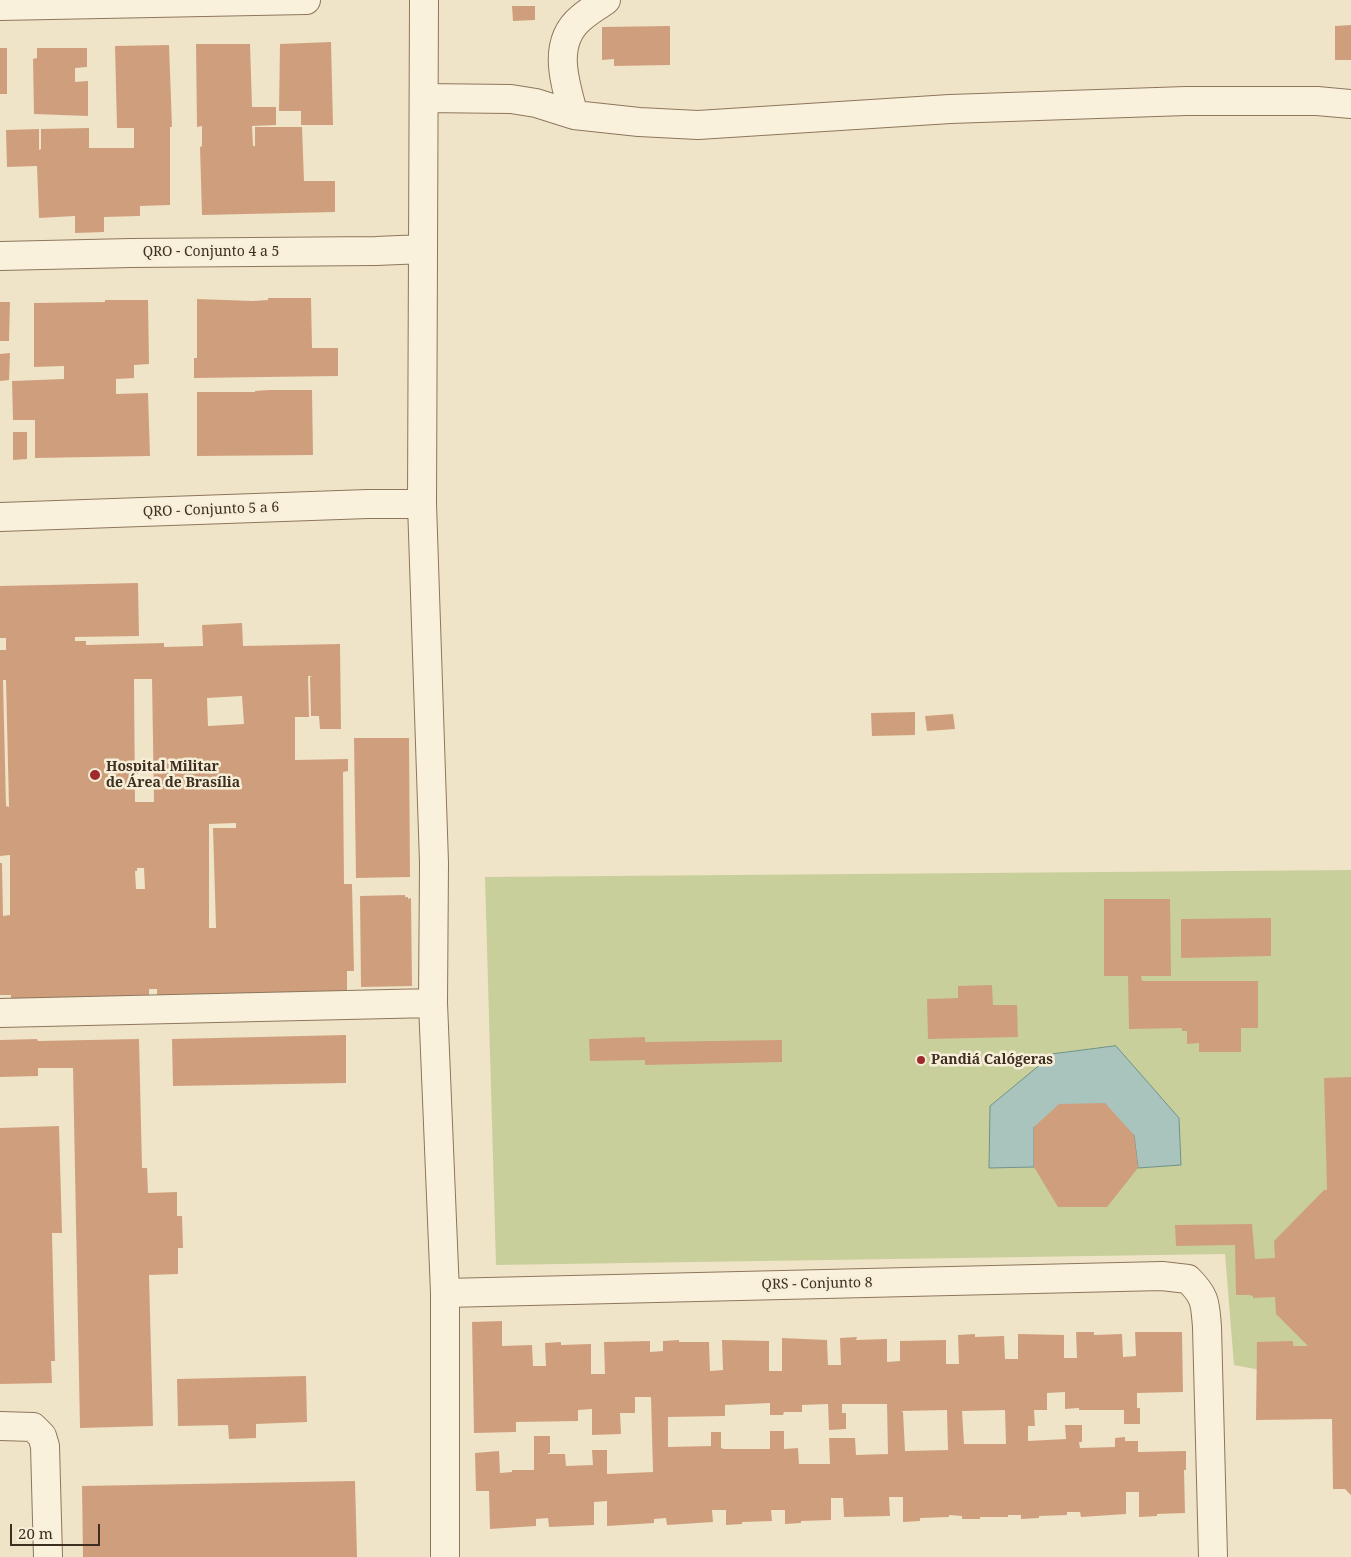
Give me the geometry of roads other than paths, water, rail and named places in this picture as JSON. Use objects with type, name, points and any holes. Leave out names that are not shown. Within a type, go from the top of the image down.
[{"type":"street","points":[[0,6],[306,0]]},
{"type":"street","points":[[424,0],[422,504],[434,863],[433,1003],[445,1293],[445,1557]]},
{"type":"street","points":[[574,115],[562,59],[565,39],[579,19],[606,0]]},
{"type":"street","points":[[424,98],[511,99],[536,103],[574,115],[639,122],[698,125],[950,109],[1186,101],[1317,101],[1351,104]]},
{"type":"street","name":"QRO - Conjunto 4 a 5","points":[[0,256],[131,252],[376,251],[423,249]]},
{"type":"street","name":"QRO - Conjunto 5 a 6","points":[[0,517],[368,504],[422,504]]},
{"type":"street","points":[[0,1013],[433,1003]]},
{"type":"street","name":"QRS - Conjunto 8","points":[[445,1293],[1152,1276],[1188,1279],[1200,1291],[1205,1305],[1207,1327],[1213,1557]]},
{"type":"street","points":[[0,1426],[33,1427],[42,1436],[45,1446],[48,1557]]},
{"type":"water","points":[[1116,1046],[1179,1118],[1181,1165],[1138,1168],[1134,1135],[1034,1127],[1034,1167],[989,1168],[990,1106],[1053,1054]]},
{"type":"place","name":"Hospital Militar de Área de Brasília","points":[[95,775]]},
{"type":"place","name":"Pandiá Calógeras","points":[[921,1060]]}]
